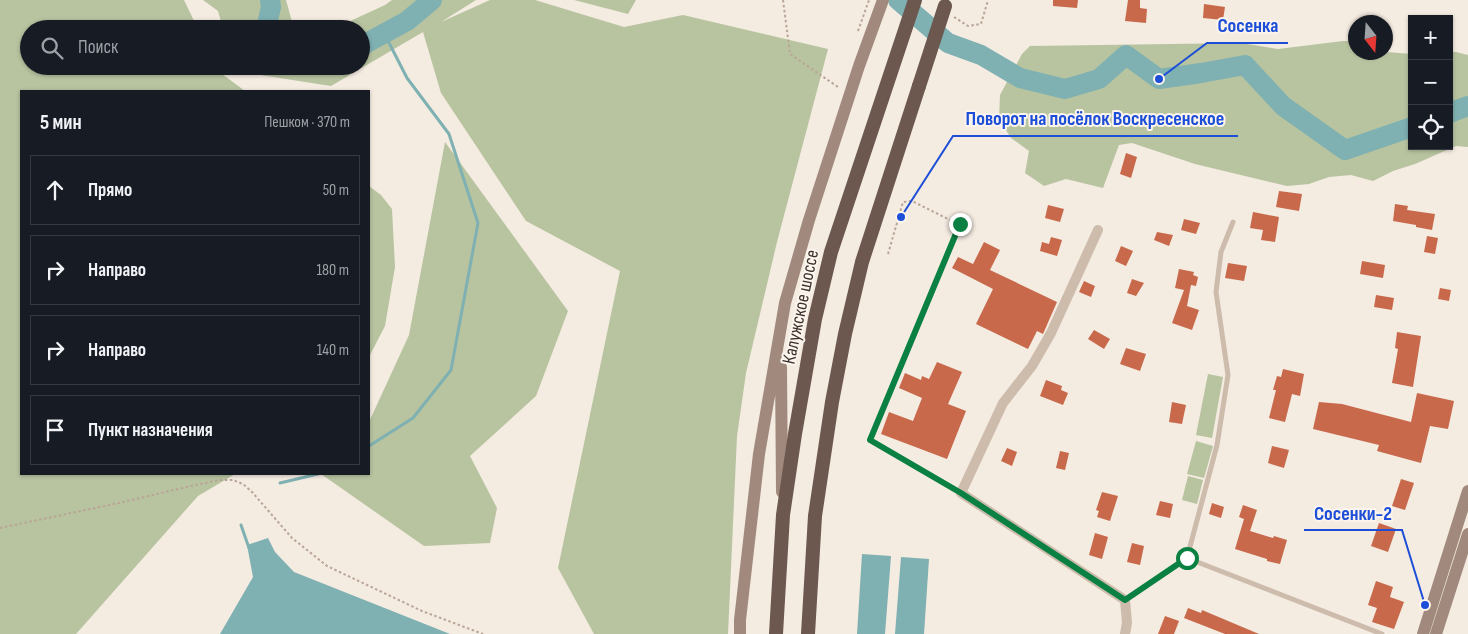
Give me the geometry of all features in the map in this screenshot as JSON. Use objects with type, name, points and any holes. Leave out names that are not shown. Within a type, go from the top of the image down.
[{"type":"highway","name":"Калужское шоссе","points":[[776,634],[783,515],[815,319],[831,252],[915,0]]},
{"type":"highway","points":[[808,634],[815,516],[832,402],[843,344],[862,262],[919,86],[948,7]]},
{"type":"main road","points":[[740,634],[759,454],[785,303],[806,230],[859,66],[883,0]]},
{"type":"main road","points":[[781,332],[780,400],[783,515]]},
{"type":"main road","points":[[1423,634],[1468,491]]},
{"type":"main road","points":[[1436,634],[1468,534]]},
{"type":"street","points":[[1098,230],[1051,333],[1032,366],[1003,402],[961,493],[1125,600],[1127,623],[1125,634]]},
{"type":"lane","points":[[1125,600],[1187,558],[1217,445],[1228,375],[1216,292],[1221,252],[1233,222]]},
{"type":"lane","points":[[960,224],[870,440],[961,493]]},
{"type":"lane","points":[[1187,558],[1382,634]]},
{"type":"path","points":[[783,0],[790,54],[838,87]]},
{"type":"path","points":[[948,7],[968,26],[980,24],[988,0]]},
{"type":"path","points":[[888,254],[903,202],[912,201],[960,224]]},
{"type":"path","points":[[0,528],[195,484],[233,480],[243,484],[252,492],[292,538],[327,566],[422,611],[483,634]]},
{"type":"green space","points":[[0,0],[184,0],[194,20],[20,20],[20,75],[223,75],[244,90],[20,90],[20,475],[233,475],[198,496],[76,634],[0,634]]},
{"type":"green space","points":[[203,0],[286,0],[292,20],[220,20],[218,11]]},
{"type":"green space","points":[[392,0],[476,0],[441,22],[490,0],[535,0],[624,27],[683,15],[828,49],[777,242],[746,373],[737,436],[728,634],[594,634],[558,568],[620,271],[526,221],[441,93],[423,32],[370,63],[370,20],[352,20]]},
{"type":"green space","points":[[574,0],[636,0],[628,14]]},
{"type":"green space","points":[[1348,41],[1348,60],[1393,60],[1393,53],[1408,54],[1408,150],[1447,150],[1373,181],[1351,175],[1329,177],[1309,184],[1287,186],[1195,164],[1132,143],[1119,145],[1103,188],[1066,179],[1044,186],[1025,173],[1029,151],[1011,138],[999,119],[1000,95],[1022,54],[1030,46],[1241,43],[1278,49]]},
{"type":"green space","points":[[1453,52],[1468,55],[1468,147],[1453,147]]},
{"type":"green space","points":[[261,75],[350,75],[331,86]]},
{"type":"green space","points":[[445,142],[568,311],[536,396],[470,456],[497,508],[490,543],[424,546],[322,475],[370,475],[370,420],[409,335]]},
{"type":"green space","points":[[370,187],[381,195],[392,209],[395,267],[385,326],[370,355]]},
{"type":"green space","points":[[1208,374],[1223,377],[1212,438],[1196,435]]},
{"type":"green space","points":[[1196,441],[1213,446],[1204,478],[1187,474]]},
{"type":"green space","points":[[1188,476],[1203,480],[1197,504],[1182,500]]},
{"type":"water","points":[[268,538],[275,552],[294,572],[450,634],[220,634],[253,577],[247,545]]},
{"type":"water","points":[[862,554],[891,556],[885,634],[857,634]]},
{"type":"water","points":[[901,557],[929,559],[924,634],[895,634]]},
{"type":"building","points":[[1053,0],[1078,0],[1077,8],[1053,6]]},
{"type":"building","points":[[1128,0],[1140,0],[1140,8],[1147,9],[1146,23],[1125,21]]},
{"type":"building","points":[[1204,4],[1225,7],[1223,20],[1203,18]]},
{"type":"building","points":[[1126,153],[1137,157],[1131,178],[1120,174]]},
{"type":"building","points":[[1279,191],[1302,194],[1299,211],[1276,207]]},
{"type":"building","points":[[1395,204],[1408,206],[1407,210],[1435,214],[1432,230],[1393,221]]},
{"type":"building","points":[[1048,205],[1064,209],[1060,222],[1045,218]]},
{"type":"building","points":[[1253,212],[1279,217],[1275,242],[1261,240],[1263,230],[1250,228]]},
{"type":"building","points":[[1184,219],[1200,223],[1196,234],[1181,230]]},
{"type":"building","points":[[1157,232],[1173,235],[1169,246],[1154,240]]},
{"type":"building","points":[[1427,236],[1438,238],[1435,254],[1424,252]]},
{"type":"building","points":[[1051,237],[1062,240],[1057,256],[1040,251],[1042,242],[1049,244]]},
{"type":"building","points":[[984,242],[1000,250],[990,270],[1057,302],[1043,334],[1037,331],[1028,349],[976,324],[993,289],[952,268],[958,257],[973,264]]},
{"type":"building","points":[[1121,246],[1133,251],[1126,266],[1115,261]]},
{"type":"building","points":[[1362,261],[1385,265],[1383,278],[1360,274]]},
{"type":"building","points":[[1228,263],[1247,266],[1244,281],[1225,278]]},
{"type":"building","points":[[1179,269],[1194,272],[1193,275],[1198,277],[1196,286],[1191,285],[1187,306],[1199,310],[1192,330],[1172,323],[1184,290],[1175,288]]},
{"type":"building","points":[[1132,279],[1144,283],[1136,296],[1127,293]]},
{"type":"building","points":[[1084,281],[1095,286],[1091,297],[1079,292]]},
{"type":"building","points":[[1440,288],[1451,290],[1449,301],[1438,299]]},
{"type":"building","points":[[1376,295],[1394,298],[1392,310],[1374,307]]},
{"type":"building","points":[[1094,330],[1110,339],[1104,349],[1088,339]]},
{"type":"building","points":[[1397,332],[1421,336],[1413,387],[1392,383],[1398,349],[1395,348]]},
{"type":"building","points":[[1126,348],[1146,354],[1140,371],[1120,364]]},
{"type":"building","points":[[937,362],[962,372],[948,404],[966,411],[947,459],[881,434],[889,412],[913,421],[922,398],[899,388],[905,373],[921,380],[922,376],[929,379]]},
{"type":"building","points":[[1283,369],[1304,374],[1300,396],[1292,394],[1285,422],[1269,418],[1276,390],[1273,390],[1277,376],[1281,377]]},
{"type":"building","points":[[1046,380],[1062,386],[1061,390],[1068,393],[1063,405],[1040,396]]},
{"type":"building","points":[[1417,393],[1454,401],[1448,429],[1430,426],[1421,463],[1377,451],[1379,445],[1313,429],[1319,402],[1342,404],[1411,422]]},
{"type":"building","points":[[1172,402],[1186,405],[1182,424],[1169,422]]},
{"type":"building","points":[[1272,446],[1289,450],[1284,468],[1268,463]]},
{"type":"building","points":[[1007,448],[1017,452],[1012,466],[1001,461]]},
{"type":"building","points":[[1060,451],[1069,453],[1065,470],[1056,468]]},
{"type":"building","points":[[1401,479],[1414,483],[1405,510],[1392,506]]},
{"type":"building","points":[[1102,492],[1118,496],[1110,521],[1097,517],[1099,511],[1096,510]]},
{"type":"building","points":[[1160,501],[1173,504],[1170,518],[1156,515]]},
{"type":"building","points":[[1212,503],[1224,507],[1221,518],[1209,514]]},
{"type":"building","points":[[1243,505],[1257,510],[1250,531],[1287,540],[1280,564],[1235,549],[1244,519],[1239,517]]},
{"type":"building","points":[[1379,523],[1396,529],[1388,552],[1371,546]]},
{"type":"building","points":[[1095,533],[1108,537],[1102,559],[1089,555]]},
{"type":"building","points":[[1132,543],[1144,546],[1140,565],[1127,562]]},
{"type":"building","points":[[1376,581],[1393,587],[1390,597],[1404,602],[1394,629],[1372,622],[1377,608],[1368,605]]},
{"type":"building","points":[[1188,608],[1201,613],[1202,610],[1259,634],[1225,634],[1184,618]]},
{"type":"building","points":[[1165,616],[1179,621],[1174,634],[1158,634]]},
{"type":"waterway","points":[[268,20],[271,7],[270,0]]},
{"type":"waterway","points":[[370,41],[407,21],[432,0]]},
{"type":"waterway","points":[[898,0],[948,43],[981,55],[1020,78],[1065,89],[1099,79],[1126,55],[1159,79],[1245,65],[1283,106],[1345,150],[1408,128]]},
{"type":"waterway","points":[[370,445],[413,418],[451,370],[478,223],[449,134],[407,78],[384,33]]},
{"type":"waterway","points":[[1453,112],[1468,106]]},
{"type":"waterway","points":[[280,483],[314,475]]},
{"type":"waterway","points":[[241,525],[249,548]]},
{"type":"place","name":"Сосенка","points":[[1159,79]]},
{"type":"place","name":"Поворот на посёлок Воскресенское","points":[[901,217]]},
{"type":"place","name":"Сосенки-2","points":[[1425,605]]},
{"type":"route","points":[[960,224],[870,440],[961,493],[1125,600],[1187,558]]}]
